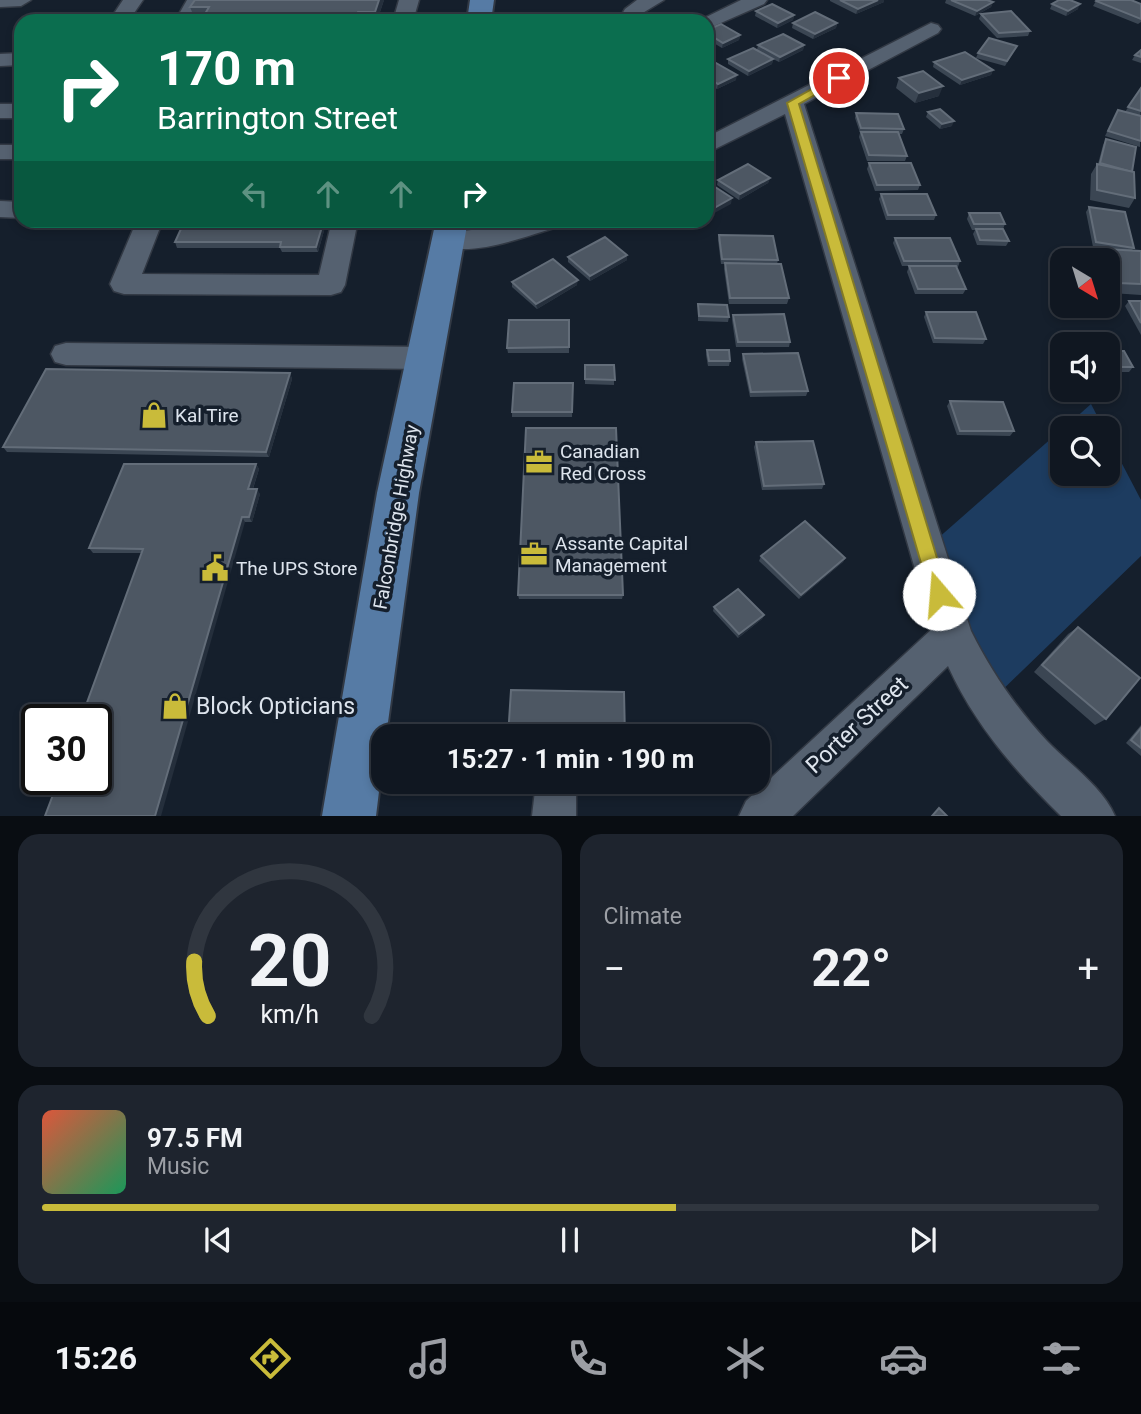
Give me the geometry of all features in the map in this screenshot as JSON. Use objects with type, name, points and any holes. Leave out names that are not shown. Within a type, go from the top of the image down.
[{"type":"main road","name":"Falconbridge Highway","points":[[349,816],[398,493],[451,230]]},
{"type":"street","points":[[0,1],[21,0]]},
{"type":"street","points":[[630,14],[654,0]]},
{"type":"street","points":[[714,18],[743,2]]},
{"type":"street","points":[[714,142],[931,29]]},
{"type":"street","points":[[793,103],[953,635],[969,674],[996,713],[1051,776],[1093,816]]},
{"type":"street","points":[[147,228],[124,284],[331,285],[343,228]]},
{"type":"street","points":[[451,230],[487,237],[521,228]]},
{"type":"street","points":[[66,354],[425,358]]},
{"type":"street","name":"Porter Street","points":[[761,816],[953,635]]},
{"type":"shaded area","points":[[1091,404],[1097,416],[1078,416]]},
{"type":"shaded area","points":[[1050,440],[1050,486],[1120,486],[1120,460],[1141,500],[1141,556],[992,700],[928,547]]},
{"type":"building","points":[[195,0],[379,0],[375,12],[357,14],[205,14],[209,7],[190,7]]},
{"type":"building","points":[[840,0],[878,0],[858,9]]},
{"type":"building","points":[[951,0],[987,0],[993,2],[977,11]]},
{"type":"building","points":[[1059,0],[1080,4],[1068,11],[1052,4]]},
{"type":"building","points":[[1131,0],[1141,4],[1141,19],[1096,1]]},
{"type":"building","points":[[772,4],[794,15],[778,23],[756,11]]},
{"type":"building","points":[[1011,11],[1030,31],[999,33],[981,14]]},
{"type":"building","points":[[815,12],[837,23],[815,34],[793,23]]},
{"type":"building","points":[[721,24],[740,35],[723,43],[714,37],[714,27]]},
{"type":"building","points":[[783,34],[804,45],[780,57],[758,45]]},
{"type":"building","points":[[989,38],[1017,46],[1007,61],[978,53]]},
{"type":"building","points":[[753,48],[773,59],[749,71],[728,59]]},
{"type":"building","points":[[965,52],[993,70],[962,80],[934,62]]},
{"type":"building","points":[[714,62],[737,75],[718,84],[714,81]]},
{"type":"building","points":[[923,71],[943,86],[919,93],[899,78]]},
{"type":"building","points":[[1141,88],[1141,111],[1128,107]]},
{"type":"building","points":[[940,109],[954,121],[942,124],[928,112]]},
{"type":"building","points":[[1118,110],[1141,116],[1141,141],[1108,131]]},
{"type":"building","points":[[856,113],[898,114],[904,129],[861,128]]},
{"type":"building","points":[[861,132],[898,132],[907,156],[869,155]]},
{"type":"building","points":[[1106,139],[1136,147],[1132,172],[1100,163]]},
{"type":"building","points":[[869,163],[911,163],[920,185],[877,185]]},
{"type":"building","points":[[748,164],[770,178],[740,194],[718,180]]},
{"type":"building","points":[[1097,164],[1134,172],[1135,198],[1097,190]]},
{"type":"building","points":[[714,186],[732,198],[714,208]]},
{"type":"building","points":[[881,194],[927,194],[936,215],[888,215]]},
{"type":"building","points":[[1089,207],[1125,212],[1134,248],[1096,242]]},
{"type":"building","points":[[969,213],[1000,213],[1005,224],[974,224]]},
{"type":"building","points":[[181,228],[322,228],[316,247],[280,247],[281,242],[175,242]]},
{"type":"building","points":[[976,229],[1003,229],[1009,241],[980,240]]},
{"type":"building","points":[[719,235],[773,236],[778,260],[722,259]]},
{"type":"building","points":[[605,237],[627,255],[590,276],[568,257]]},
{"type":"building","points":[[895,238],[950,238],[960,261],[904,261]]},
{"type":"building","points":[[1120,250],[1141,251],[1141,284],[1120,283]]},
{"type":"building","points":[[553,259],[578,280],[536,304],[512,282]]},
{"type":"building","points":[[725,263],[781,264],[789,298],[730,298]]},
{"type":"building","points":[[909,266],[956,266],[966,289],[918,289]]},
{"type":"building","points":[[1129,301],[1141,301],[1141,323]]},
{"type":"building","points":[[698,304],[727,305],[729,317],[699,316]]},
{"type":"building","points":[[926,312],[976,312],[986,339],[935,338]]},
{"type":"building","points":[[784,314],[790,342],[738,342],[733,315]]},
{"type":"building","points":[[509,320],[569,320],[569,347],[507,348]]},
{"type":"building","points":[[707,350],[729,350],[730,361],[709,361]]},
{"type":"building","points":[[1120,351],[1124,351],[1133,367],[1120,367]]},
{"type":"building","points":[[798,353],[808,391],[751,392],[743,354]]},
{"type":"building","points":[[585,365],[614,365],[615,380],[585,379]]},
{"type":"building","name":"Kal Tire","points":[[46,369],[290,373],[266,452],[3,447]]},
{"type":"building","points":[[514,383],[573,383],[572,412],[512,412]]},
{"type":"building","points":[[950,401],[1003,402],[1014,431],[960,431]]},
{"type":"building","points":[[526,428],[616,428],[623,595],[518,595]]},
{"type":"building","points":[[813,441],[824,484],[764,486],[756,442]]},
{"type":"building","points":[[124,464],[256,464],[248,489],[257,489],[249,517],[242,517],[155,816],[45,816],[53,795],[112,795],[112,704],[86,704],[143,549],[89,548]]},
{"type":"building","points":[[805,521],[845,558],[801,595],[761,556]]},
{"type":"building","points":[[738,589],[764,615],[739,634],[714,607]]},
{"type":"building","points":[[1078,627],[1140,678],[1106,719],[1042,665]]},
{"type":"building","points":[[511,690],[624,692],[625,724],[509,724]]},
{"type":"building","points":[[1141,728],[1141,748],[1131,740]]},
{"type":"building","points":[[939,808],[947,816],[932,816]]},
{"type":"place","name":"Kal Tire","points":[[154,415]]},
{"type":"place","name":"Canadian Red Cross","points":[[539,462]]},
{"type":"place","name":"Assante Capital Management","points":[[534,554]]},
{"type":"place","name":"The UPS Store","points":[[215,568]]},
{"type":"place","name":"Block Opticians","points":[[175,706]]},
{"type":"route","points":[[839,78],[793,103],[939,594]]}]
